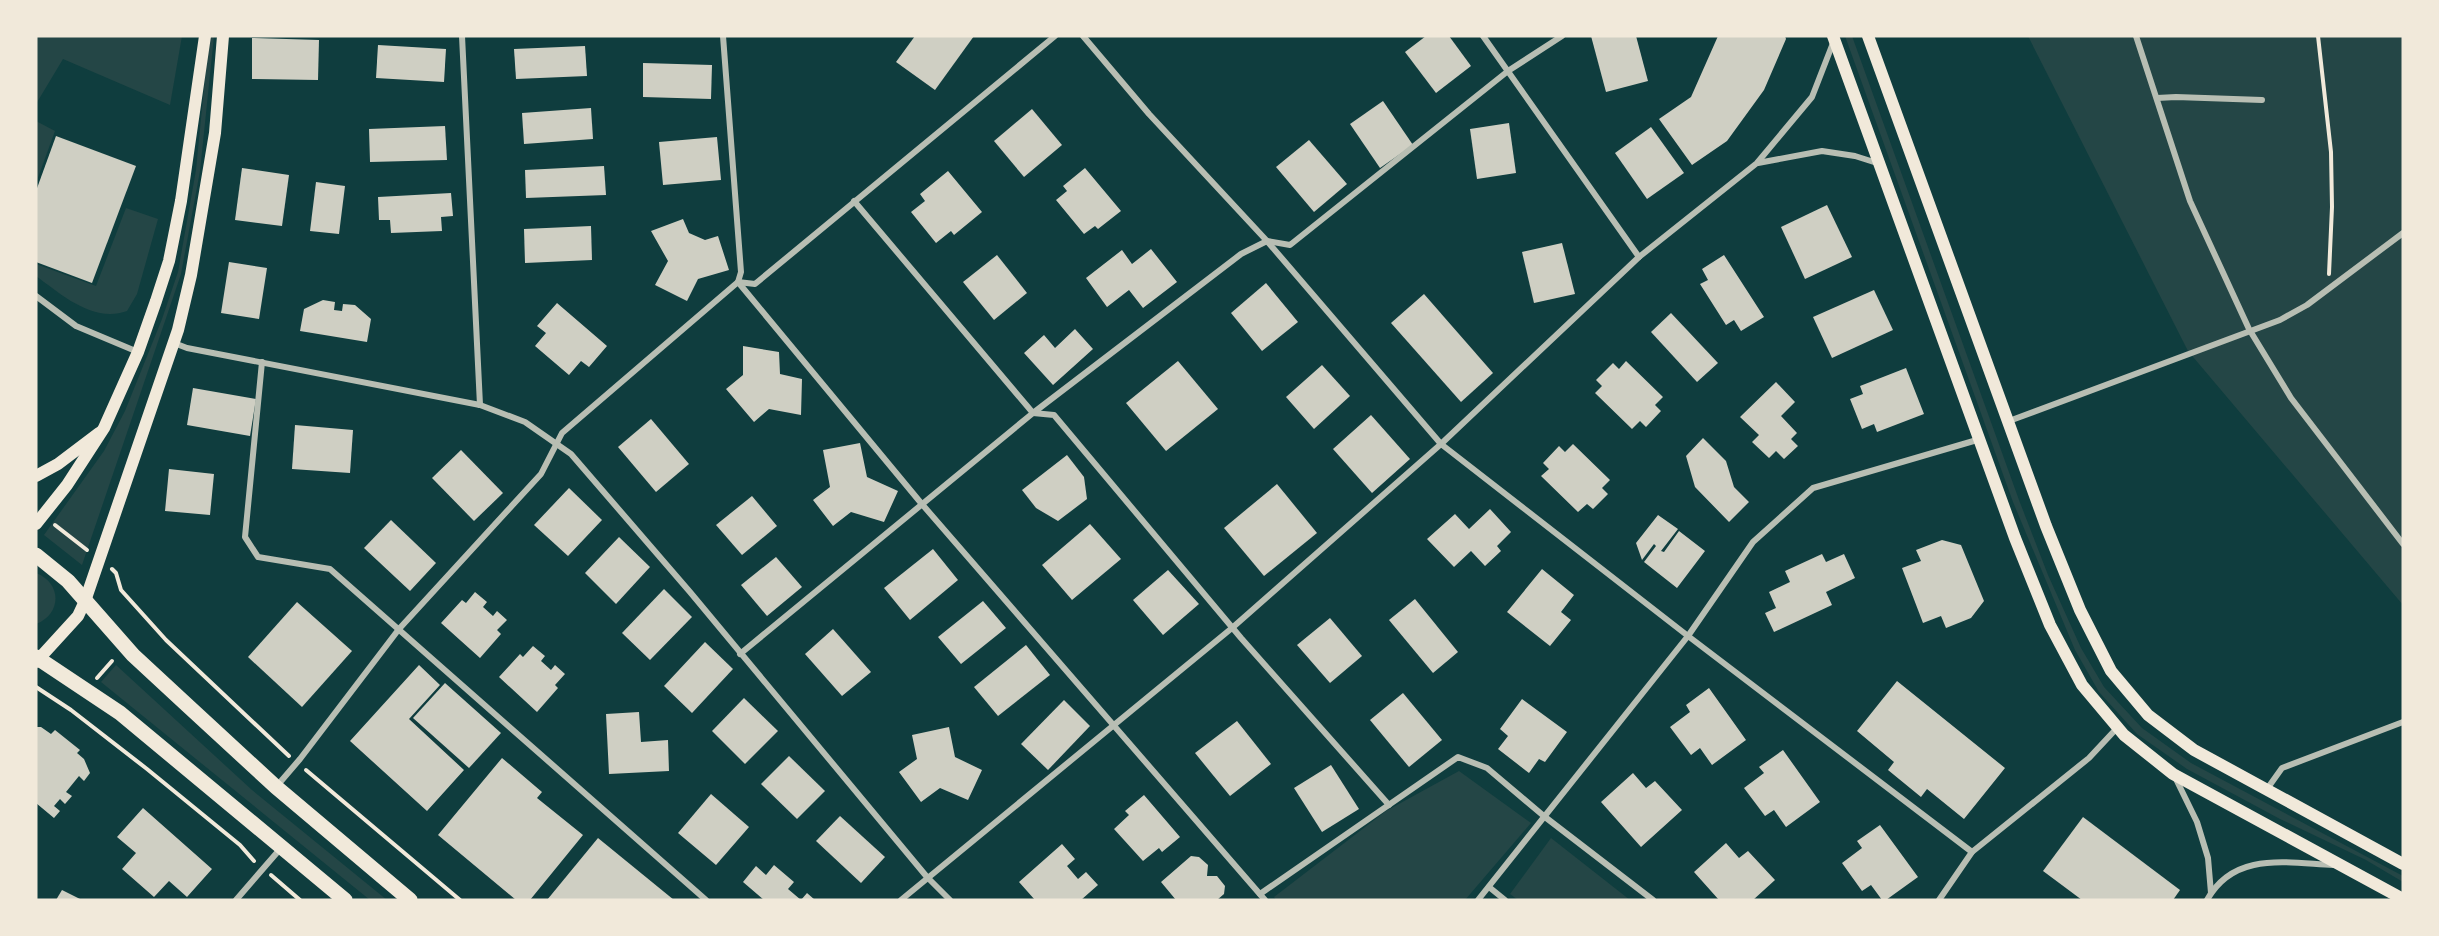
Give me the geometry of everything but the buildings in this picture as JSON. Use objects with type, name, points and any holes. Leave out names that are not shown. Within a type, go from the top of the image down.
[{"type":"main road","points":[[40,519],[72,478],[104,428],[138,352],[169,261],[181,201],[205,36]]},
{"type":"main road","points":[[223,36],[215,133],[204,206],[191,275],[173,343],[85,601],[78,616],[37,660],[120,713],[345,900]]},
{"type":"main road","points":[[1868,36],[2046,526],[2080,610],[2111,671],[2148,715],[2194,750],[2403,864]]},
{"type":"main road","points":[[1834,38],[1977,440],[2050,626],[2082,685],[2117,728],[2173,774],[2403,899]]},
{"type":"main road","points":[[36,476],[58,464],[104,428]]},
{"type":"main road","points":[[36,555],[68,581],[133,655],[276,787],[410,900]]},
{"type":"street","points":[[462,36],[480,405]]},
{"type":"street","points":[[276,787],[399,629],[541,474],[562,433],[738,282],[741,272],[723,36]]},
{"type":"street","points":[[738,282],[755,284],[1055,36]]},
{"type":"street","points":[[1083,36],[1149,114],[1267,242],[1441,444],[1972,852]]},
{"type":"street","points":[[1483,36],[1639,257]]},
{"type":"street","points":[[740,654],[1033,413],[1240,254],[1267,242],[1290,245],[1508,71],[1562,36]]},
{"type":"street","points":[[2136,36],[2190,201],[2249,329],[2291,398],[2403,544]]},
{"type":"street","points":[[901,900],[1232,628],[1441,444],[1639,257],[1757,163],[1812,97],[1834,38]]},
{"type":"street","points":[[2157,98],[2262,100]]},
{"type":"street","points":[[1757,163],[1822,151],[1855,156],[1878,163]]},
{"type":"street","points":[[854,201],[1033,413],[1054,415],[1232,628],[1389,805]]},
{"type":"street","points":[[2009,421],[2249,329],[2280,320],[2307,305],[2403,233]]},
{"type":"street","points":[[738,282],[921,503],[1263,897],[1458,758],[1486,768],[1545,817],[1653,900]]},
{"type":"street","points":[[36,296],[76,326],[138,352]]},
{"type":"street","points":[[173,343],[187,348],[480,405],[525,422],[556,444],[578,463],[927,878],[950,900]]},
{"type":"street","points":[[262,362],[245,537],[258,557],[330,569],[705,900]]},
{"type":"street","points":[[1478,900],[1688,636],[1754,542],[1813,488],[1977,440]]},
{"type":"street","points":[[2267,789],[2282,768],[2403,722]]},
{"type":"street","points":[[1939,900],[1972,852],[2089,758],[2117,728]]},
{"type":"street","points":[[2173,774],[2197,822],[2208,858],[2211,893]]},
{"type":"street","points":[[236,900],[281,848]]},
{"type":"street","points":[[2207,900],[2229,876],[2252,863],[2284,862],[2343,866]]},
{"type":"street","points":[[1489,887],[1505,900]]},
{"type":"path","points":[[2318,36],[2331,152],[2332,207],[2328,288]]},
{"type":"path","points":[[40,519],[99,557],[117,573],[121,590],[166,640],[289,756]]},
{"type":"path","points":[[97,679],[112,661]]},
{"type":"path","points":[[36,687],[71,710],[147,769],[240,845],[244,852]]},
{"type":"path","points":[[305,769],[460,900]]},
{"type":"path","points":[[288,890],[300,900]]},
{"type":"shaded area","points":[[36,36],[182,36],[170,105],[63,59],[36,104]]},
{"type":"shaded area","points":[[209,36],[214,36],[200,171],[181,274],[82,565],[44,535],[104,451],[125,411],[178,272],[196,170]]},
{"type":"shaded area","points":[[1845,36],[1852,36],[2048,575],[2081,648],[2104,687],[2142,728],[2191,763],[2403,876],[2403,882],[2366,860],[2280,819],[2187,769],[2137,734],[2099,692],[2075,650],[2013,502]]},
{"type":"shaded area","points":[[2028,36],[2403,36],[2403,605],[2188,351]]},
{"type":"shaded area","points":[[36,121],[55,131],[36,183]]},
{"type":"shaded area","points":[[126,208],[158,219],[137,294],[127,311],[114,314],[90,310],[67,299],[36,276],[36,264],[96,286]]},
{"type":"shaded area","points":[[36,573],[51,584],[56,598],[51,613],[36,624]]},
{"type":"shaded area","points":[[116,665],[252,790],[387,900],[370,900],[101,682]]},
{"type":"shaded area","points":[[1459,771],[1531,823],[1465,900],[1276,900],[1274,897],[1386,811]]},
{"type":"shaded area","points":[[1551,838],[1630,900],[1518,900],[1510,894]]}]
